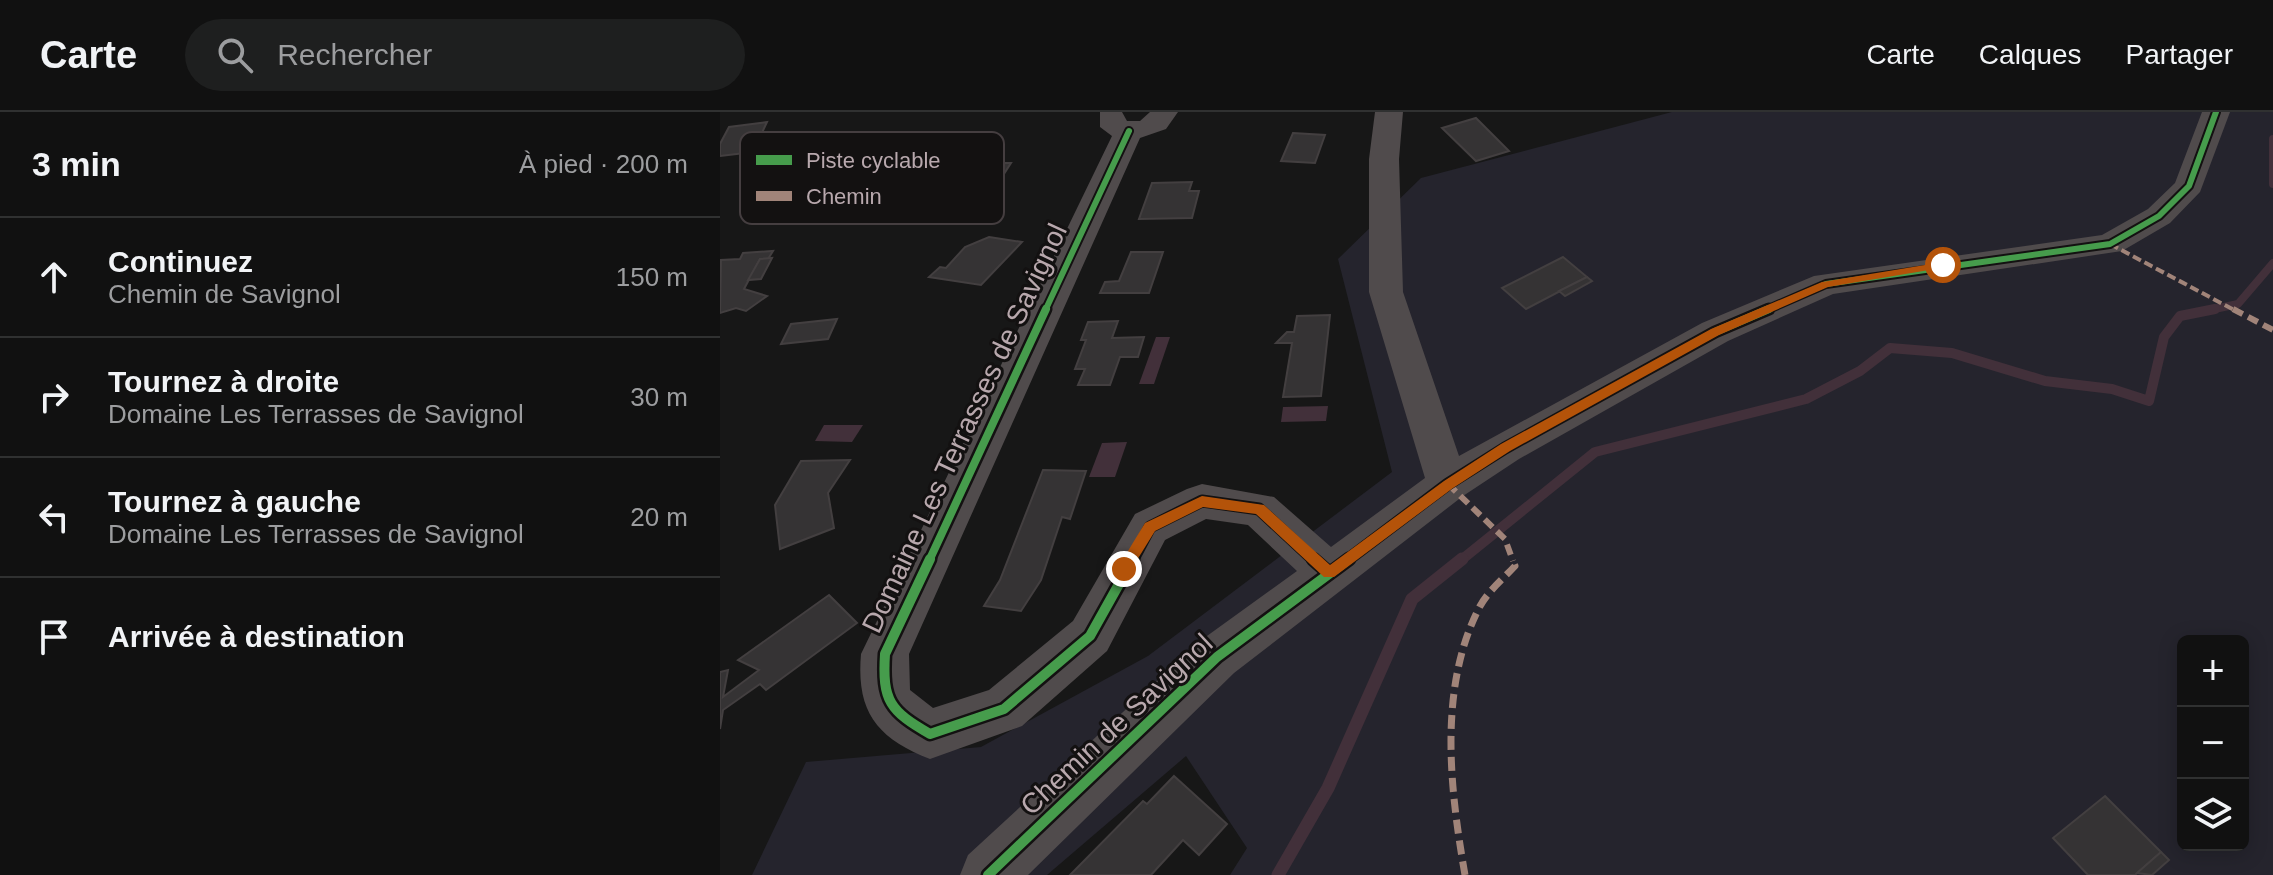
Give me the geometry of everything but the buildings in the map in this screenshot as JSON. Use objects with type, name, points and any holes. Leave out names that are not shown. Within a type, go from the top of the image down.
[{"type":"street","points":[[1389,112],[1384,159],[1386,292],[1448,484]]},
{"type":"street","name":"Chemin de Savignol","points":[[988,875],[1217,657],[1448,484],[1505,448],[1715,332],[1826,284],[2110,244],[2159,216],[2189,186],[2216,112]]},
{"type":"street","name":"Domaine Les Terrasses de Savignol","points":[[1136,118],[885,654],[882,686],[896,714],[930,734],[1004,709],[1090,636],[1150,527],[1202,501],[1259,509],[1329,573]]},
{"type":"shaded area","points":[[1672,112],[2273,112],[2273,875],[1230,875],[1247,848],[1186,756],[1047,875],[752,875],[806,762],[981,747],[1148,656],[1392,472],[1338,259],[1421,178]]},
{"type":"shaded area","points":[[1156,337],[1170,337],[1154,384],[1139,384]]},
{"type":"shaded area","points":[[1328,406],[1326,421],[1281,422],[1283,407]]},
{"type":"shaded area","points":[[824,425],[863,425],[852,442],[815,441]]},
{"type":"shaded area","points":[[1127,442],[1115,477],[1089,477],[1102,443]]},
{"type":"waterway","points":[[2273,139],[2273,184]]},
{"type":"waterway","points":[[2205,311],[2238,304],[2273,263]]},
{"type":"waterway","points":[[2205,311],[2215,309]]},
{"type":"waterway","points":[[1460,561],[1595,452],[1806,399],[1860,371],[1890,348],[1952,353],[2045,381],[2112,389],[2149,401],[2164,337],[2180,316],[2205,311]]},
{"type":"waterway","points":[[1278,875],[1328,788],[1412,599],[1462,559]]},
{"type":"marked path","points":[[2110,244],[2273,330]]},
{"type":"marked path","points":[[1448,484],[1505,539],[1515,566],[1479,608],[1458,670],[1453,705],[1452,775],[1465,875]]},
{"type":"cycle path","points":[[988,875],[1217,657],[1448,484],[1505,448],[1715,332],[1826,284],[2110,244],[2159,216],[2189,186],[2216,112]]},
{"type":"cycle path","points":[[1129,131],[885,654],[884,684],[890,704],[930,734],[1004,709],[1090,636],[1150,527],[1202,501],[1259,509],[1329,573]]},
{"type":"route","points":[[1124,569],[1150,527],[1202,501],[1259,509],[1329,573],[1448,484],[1505,448],[1715,332],[1826,284],[1943,265]]}]
